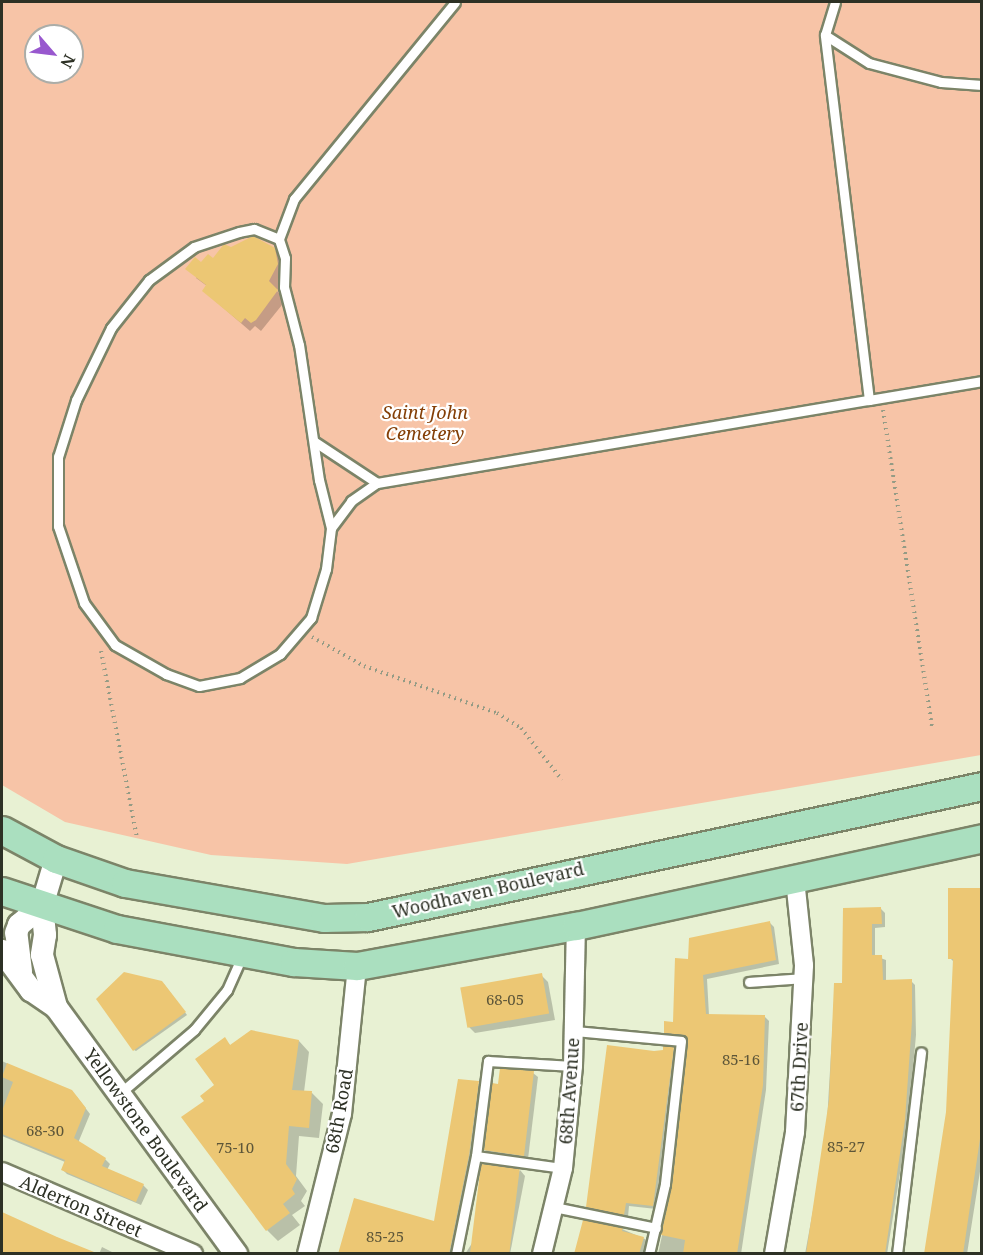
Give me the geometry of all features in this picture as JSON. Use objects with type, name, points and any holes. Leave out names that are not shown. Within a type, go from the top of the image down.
[{"type":"main road","name":"Woodhaven Boulevard","points":[[2,830],[56,859],[136,885],[314,916],[368,917],[981,786]]},
{"type":"main road","points":[[2,891],[117,929],[294,962],[357,966],[576,926],[981,838]]},
{"type":"street","name":"Yellowstone Boulevard","points":[[56,859],[42,906],[45,935],[42,955],[56,1007]]},
{"type":"street","name":"67th Drive","points":[[774,1254],[795,1132],[804,978],[795,880]]},
{"type":"street","points":[[23,980],[16,933],[19,925],[42,906]]},
{"type":"street","name":"68th Avenue","points":[[542,1254],[563,1168],[573,1066],[576,926]]},
{"type":"street","name":"Yellowstone Boulevard","points":[[2,951],[31,990],[56,1007],[236,1254]]},
{"type":"street","name":"68th Road","points":[[307,1254],[342,1114],[357,966]]},
{"type":"street","name":"Alderton Street","points":[[2,1172],[193,1254]]},
{"type":"lane","points":[[279,239],[254,229],[194,247],[149,280],[111,328],[76,400],[58,457],[58,526],[84,603],[115,645],[166,674],[200,686],[240,678],[280,654],[311,618],[326,569],[331,528],[299,345],[284,287],[285,258],[279,239],[294,199],[455,2]]},
{"type":"lane","points":[[835,2],[825,35],[869,400]]},
{"type":"lane","points":[[825,35],[869,63],[941,82],[981,85]]},
{"type":"lane","points":[[331,528],[351,501],[377,483],[981,381]]},
{"type":"lane","points":[[315,442],[377,483]]},
{"type":"lane","points":[[119,1094],[194,1030],[227,990],[244,952]]},
{"type":"lane","points":[[749,982],[804,978]]},
{"type":"lane","points":[[574,1031],[681,1041],[665,1184],[649,1254]]},
{"type":"lane","points":[[897,1254],[921,1052]]},
{"type":"lane","points":[[456,1254],[476,1156],[488,1061],[573,1066]]},
{"type":"lane","points":[[476,1156],[563,1168]]},
{"type":"lane","points":[[554,1207],[656,1228]]},
{"type":"path","points":[[881,398],[932,726]]},
{"type":"path","points":[[95,618],[137,838]]},
{"type":"path","points":[[300,630],[364,666],[497,713],[521,728],[562,780]]},
{"type":"green space","name":"Saint John Cemetery","points":[[2,2],[981,2],[981,755],[347,864],[211,855],[65,822],[2,785]]},
{"type":"building","points":[[253,236],[275,248],[278,264],[269,281],[278,290],[256,320],[251,323],[245,318],[241,323],[202,291],[206,285],[185,269],[195,257],[201,262],[208,254],[213,258],[224,244],[231,247]]},
{"type":"building","points":[[948,888],[981,888],[981,1132],[963,1254],[924,1254],[946,1112],[953,959],[948,959]]},
{"type":"building","points":[[881,907],[882,924],[872,924],[872,955],[882,955],[883,980],[912,979],[912,1021],[905,1120],[885,1254],[806,1254],[829,1100],[834,983],[842,983],[843,908]]},
{"type":"building","points":[[770,921],[776,960],[703,975],[706,1014],[765,1015],[763,1085],[737,1254],[683,1254],[685,1240],[661,1235],[672,1185],[688,1042],[684,1035],[664,1033],[664,1021],[673,1022],[675,958],[688,959],[689,938]]},
{"type":"building","points":[[124,972],[162,981],[186,1012],[133,1051],[96,999]]},
{"type":"building","points":[[542,973],[549,1013],[467,1028],[460,987]]},
{"type":"building","points":[[251,1030],[299,1040],[292,1090],[312,1091],[309,1128],[289,1126],[286,1164],[297,1179],[292,1189],[295,1194],[283,1204],[290,1213],[266,1231],[181,1117],[204,1101],[200,1096],[214,1085],[195,1059],[225,1037],[230,1045]]},
{"type":"building","points":[[607,1045],[654,1051],[663,1050],[663,1046],[674,1047],[653,1206],[626,1203],[624,1215],[586,1207]]},
{"type":"building","points":[[7,1063],[72,1090],[86,1108],[74,1138],[106,1158],[102,1166],[144,1184],[136,1202],[61,1170],[65,1160],[2,1134],[2,1111],[13,1082],[2,1077]]},
{"type":"building","points":[[500,1068],[534,1071],[524,1156],[484,1150],[492,1083],[498,1084]]},
{"type":"building","points":[[458,1079],[479,1081],[469,1155],[449,1254],[338,1254],[354,1198],[434,1221]]},
{"type":"building","points":[[481,1164],[520,1169],[509,1254],[470,1254]]},
{"type":"building","points":[[2,1212],[57,1237],[99,1254],[2,1254]]},
{"type":"building","points":[[583,1220],[623,1228],[622,1231],[644,1237],[639,1254],[574,1254]]}]
